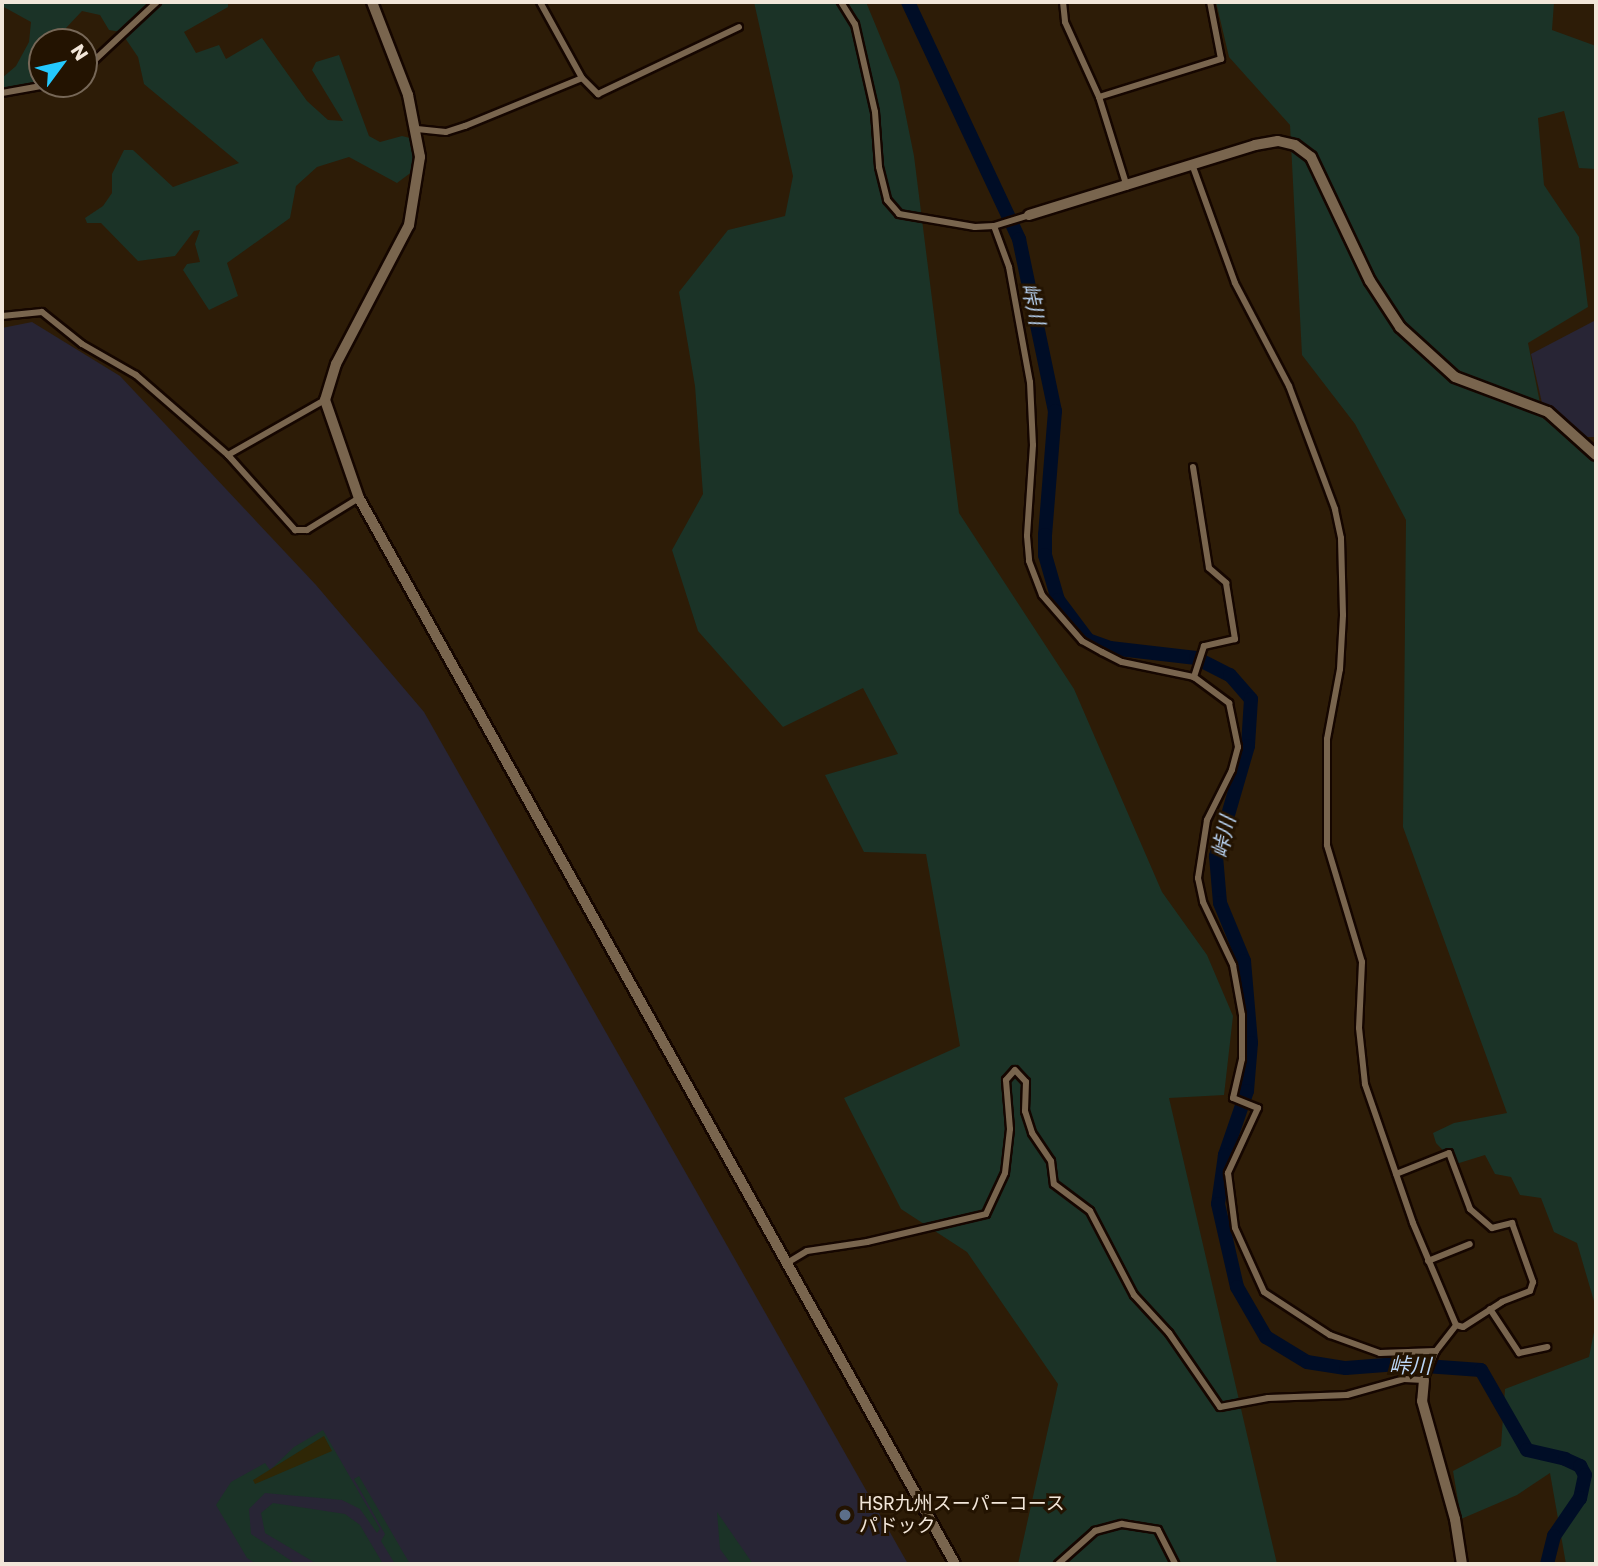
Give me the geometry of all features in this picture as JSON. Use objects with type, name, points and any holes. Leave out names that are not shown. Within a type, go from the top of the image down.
[{"type":"street","points":[[98,57],[156,2]]},
{"type":"street","points":[[372,2],[417,129],[418,179],[409,225],[336,363],[326,400],[359,498],[955,1564]]},
{"type":"street","points":[[540,2],[592,93],[600,94],[739,27]]},
{"type":"street","points":[[841,2],[855,24],[875,112],[878,167],[887,200],[899,214],[935,223],[994,226],[1193,167],[1255,145],[1295,145],[1311,157],[1370,281],[1400,327],[1455,377],[1548,412],[1596,455]]},
{"type":"street","points":[[1063,2],[1065,22],[1099,97],[1127,187]]},
{"type":"street","points":[[1099,97],[1220,59],[1210,2]]},
{"type":"street","points":[[417,129],[446,132],[582,78]]},
{"type":"street","points":[[2,93],[28,88]]},
{"type":"street","points":[[1193,167],[1235,283],[1264,335],[1315,450],[1342,538],[1340,669],[1327,739],[1327,845],[1363,962],[1360,1062],[1396,1174],[1428,1261],[1456,1325]]},
{"type":"street","points":[[994,226],[1012,278],[1030,382],[1033,445],[1027,536],[1029,561],[1042,595],[1082,641],[1122,662],[1194,677],[1229,703],[1238,747],[1232,770],[1206,820],[1198,878],[1203,902],[1233,965],[1242,1015],[1242,1059],[1233,1098],[1258,1108],[1228,1173],[1235,1228],[1264,1292],[1330,1335],[1380,1353],[1436,1352]]},
{"type":"street","points":[[2,316],[42,312],[82,344],[136,376],[228,455],[295,530],[307,530],[359,498]]},
{"type":"street","points":[[228,455],[326,400]]},
{"type":"street","points":[[1193,467],[1209,568],[1226,583],[1235,639],[1204,646],[1194,677]]},
{"type":"street","points":[[787,1264],[807,1251],[867,1242],[986,1214],[1005,1173],[1010,1129],[1006,1080],[1015,1070],[1026,1082],[1025,1111],[1032,1133],[1051,1161],[1054,1184],[1090,1211],[1135,1295],[1169,1333],[1213,1403],[1225,1409],[1268,1398],[1347,1395],[1404,1379],[1424,1377]]},
{"type":"street","points":[[1396,1174],[1449,1153],[1470,1209],[1492,1228],[1512,1223],[1533,1282],[1530,1291],[1490,1310],[1463,1327],[1456,1325]]},
{"type":"street","points":[[1428,1261],[1470,1244]]},
{"type":"street","points":[[1490,1310],[1519,1353],[1547,1347]]},
{"type":"street","points":[[1456,1325],[1436,1352],[1424,1377],[1422,1401],[1455,1519],[1462,1564]]},
{"type":"street","points":[[1058,1564],[1095,1531],[1122,1524],[1158,1530],[1168,1543],[1175,1564]]},
{"type":"shaded area","points":[[1594,321],[1596,437],[1587,437],[1542,403],[1531,354]]},
{"type":"shaded area","points":[[32,322],[120,376],[316,585],[424,712],[908,1564],[2,1564],[2,328]]},
{"type":"green space","points":[[2,2],[228,2],[228,7],[184,32],[196,53],[219,45],[226,59],[262,38],[307,101],[328,120],[343,121],[312,70],[316,62],[339,55],[369,136],[380,142],[402,136],[414,139],[413,171],[397,183],[349,157],[317,167],[296,186],[290,218],[227,263],[238,296],[209,310],[183,270],[187,264],[200,262],[195,244],[200,230],[194,231],[175,256],[138,261],[101,223],[87,223],[85,218],[103,206],[112,193],[112,174],[124,150],[133,150],[173,187],[239,163],[144,84],[138,57],[121,32],[109,30],[100,15],[82,11],[66,28],[30,28],[31,22],[2,6]]},
{"type":"green space","points":[[754,2],[866,2],[899,82],[914,156],[959,513],[1074,689],[1162,892],[1207,955],[1233,1016],[1224,1095],[1169,1098],[1277,1564],[1018,1564],[1058,1384],[967,1252],[901,1209],[844,1098],[960,1046],[926,854],[864,852],[825,775],[898,754],[863,688],[783,727],[698,631],[672,550],[703,494],[695,386],[679,292],[728,230],[785,216],[793,176]]},
{"type":"green space","points":[[1216,2],[1554,2],[1552,30],[1596,46],[1596,169],[1579,168],[1564,111],[1538,118],[1544,185],[1579,237],[1588,307],[1528,343],[1543,418],[1596,462],[1596,1308],[1577,1243],[1554,1232],[1541,1198],[1520,1195],[1511,1177],[1495,1174],[1485,1155],[1456,1164],[1436,1143],[1433,1133],[1454,1123],[1507,1113],[1403,827],[1406,520],[1355,424],[1302,355],[1290,125],[1229,57]]},
{"type":"green space","points":[[28,44],[28,84],[2,89],[2,78],[16,66]]},
{"type":"green space","points":[[1596,1322],[1596,1564],[1566,1564],[1550,1473],[1517,1495],[1461,1519],[1453,1471],[1501,1446],[1505,1389],[1589,1357]]},
{"type":"green space","points":[[323,1430],[380,1529],[377,1533],[360,1509],[342,1500],[265,1493],[249,1509],[251,1534],[296,1564],[257,1564],[247,1558],[216,1505],[231,1482],[265,1463],[270,1470],[294,1447]]},
{"type":"green space","points":[[359,1476],[410,1564],[395,1564],[381,1541],[385,1534],[354,1479]]},
{"type":"green space","points":[[273,1503],[345,1514],[360,1525],[383,1564],[317,1564],[265,1533],[261,1513]]},
{"type":"green space","points":[[717,1512],[753,1564],[731,1564],[720,1549]]},
{"type":"sand","points":[[324,1436],[332,1451],[255,1484],[253,1480]]},
{"type":"waterway","name":"峠川","points":[[908,2],[1019,239],[1055,411],[1045,555],[1058,600],[1088,640],[1110,648],[1196,658],[1230,675],[1251,699],[1248,746],[1216,856],[1220,903],[1244,961],[1251,1043],[1247,1091],[1225,1155],[1218,1204],[1237,1287],[1266,1337],[1307,1362],[1346,1368],[1398,1364],[1481,1370],[1527,1450],[1565,1459],[1580,1466],[1585,1475],[1580,1498],[1554,1536],[1547,1564]]},
{"type":"place","name":"HSR九州スーパーコース パドック","points":[[845,1515]]}]
